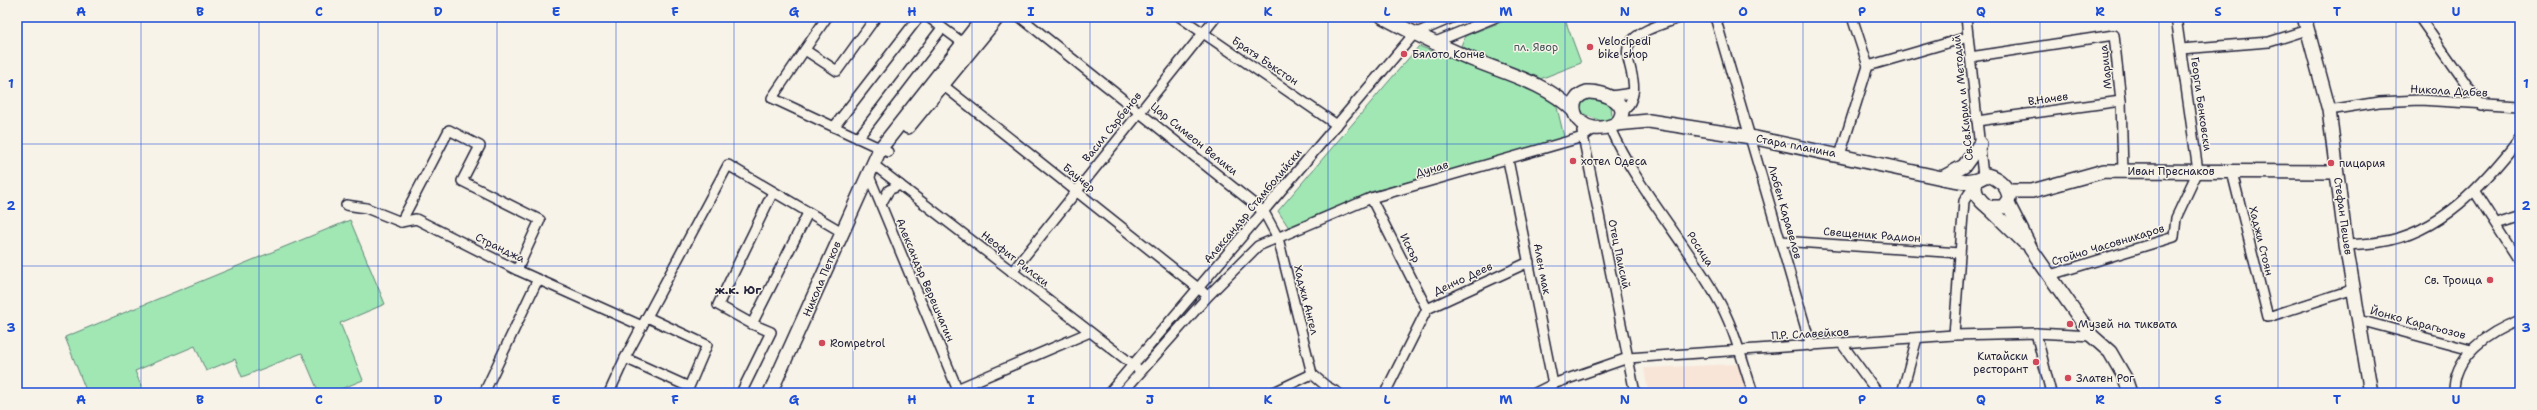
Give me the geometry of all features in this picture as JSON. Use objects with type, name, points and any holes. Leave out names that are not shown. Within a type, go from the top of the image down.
[{"type":"street","points":[[827,17],[772,98],[884,150]]},
{"type":"street","points":[[805,50],[837,71],[876,17]]},
{"type":"street","points":[[834,127],[918,17]]},
{"type":"street","points":[[928,17],[963,43]]},
{"type":"street","name":"Никола Петков","points":[[939,82],[963,43],[984,17]]},
{"type":"street","name":"Никола Петков","points":[[770,393],[871,170],[884,150],[939,82],[998,17]]},
{"type":"street","name":"Цар Симеон Велики","points":[[1020,17],[1141,111],[1261,209]]},
{"type":"street","name":"Братя Бъкстон","points":[[1180,17],[1337,125]]},
{"type":"street","name":"Васил Сърбенов","points":[[1012,272],[1216,17]]},
{"type":"street","points":[[1383,17],[1433,43],[1542,88],[1561,100],[1576,116],[1595,128],[1619,116],[1633,93],[1633,76],[1628,50],[1630,43],[1645,32],[1682,17]]},
{"type":"street","points":[[1414,34],[1454,17]]},
{"type":"street","points":[[1433,43],[1496,17]]},
{"type":"street","name":"Любен Каравелов","points":[[1715,17],[1782,241],[1811,346]]},
{"type":"street","points":[[1840,155],[1868,66],[1852,17]]},
{"type":"street","name":"Св.Св.Кирил и Методий","points":[[1954,335],[1964,201],[1979,190],[1980,144],[1966,17]]},
{"type":"street","name":"Георги Бенковски","points":[[2176,17],[2198,171]]},
{"type":"street","name":"Стефан Пешев","points":[[2304,17],[2329,110],[2346,245],[2371,393]]},
{"type":"street","points":[[2419,17],[2481,104]]},
{"type":"street","points":[[858,138],[942,28]]},
{"type":"street","points":[[2181,49],[2270,42],[2307,30]]},
{"type":"street","name":"Александър Стамболийски","points":[[1109,393],[1198,288],[1261,209],[1337,125],[1414,34]]},
{"type":"street","name":"Марица","points":[[1970,57],[2114,35],[2121,101],[2123,171]]},
{"type":"street","points":[[1868,66],[1968,37]]},
{"type":"street","name":"Баучер","points":[[939,82],[1208,296]]},
{"type":"street","points":[[1542,88],[1580,94],[1593,92],[1611,96],[1633,93]]},
{"type":"street","points":[[1576,116],[1576,98],[1580,94]]},
{"type":"street","points":[[1611,96],[1619,116]]},
{"type":"street","name":"Никола Дабев","points":[[2329,110],[2379,102],[2420,100],[2520,106]]},
{"type":"street","name":"В.Начев","points":[[1977,121],[2121,101]]},
{"type":"street","name":"Отец Паисий","points":[[1576,116],[1583,137],[1635,393]]},
{"type":"street","name":"Стара планина","points":[[1619,116],[1751,137],[1840,155],[1942,178],[1979,190],[2031,249],[2092,336],[2110,352],[2122,372],[2130,393]]},
{"type":"street","name":"Росица","points":[[1619,116],[1623,155],[1716,296],[1754,393]]},
{"type":"street","name":"Дунав","points":[[1278,238],[1371,198],[1508,160],[1583,137],[1595,128]]},
{"type":"street","points":[[401,222],[449,130],[480,146],[462,181],[540,220],[517,270]]},
{"type":"street","points":[[2346,245],[2381,242],[2409,234],[2449,213],[2475,192],[2520,138]]},
{"type":"street","points":[[1942,178],[1964,166],[1980,144]]},
{"type":"street","name":"Ален мак","points":[[1508,160],[1553,384]]},
{"type":"street","points":[[610,393],[625,358],[728,165],[842,232]]},
{"type":"street","name":"Неофит Рилски","points":[[871,170],[900,185],[1141,372]]},
{"type":"street","name":"Александър Верешчагин","points":[[871,170],[880,204],[958,391]]},
{"type":"street","name":"Стойчо Часовникаров","points":[[2050,275],[2174,237],[2176,218],[2198,171]]},
{"type":"street","name":"Иван Преснаков","points":[[1979,190],[1997,209],[2008,196],[2104,172],[2336,172]]},
{"type":"street","name":"Хаджи Стоян","points":[[2232,172],[2268,317],[2354,288]]},
{"type":"street","points":[[1979,190],[1992,176],[2008,196]]},
{"type":"street","points":[[880,204],[889,190],[900,185]]},
{"type":"street","points":[[741,393],[771,332],[752,324],[718,305],[773,192]]},
{"type":"street","points":[[2475,192],[2497,224],[2520,262]]},
{"type":"street","name":"Стара планина","points":[[2008,196],[2031,249]]},
{"type":"street","name":"Искър","points":[[1371,198],[1427,309]]},
{"type":"street","name":"Странджа","points":[[346,205],[366,208],[401,222],[416,219],[517,270],[642,326]]},
{"type":"street","name":"Хаджи Ангел","points":[[1261,209],[1278,238],[1312,374]]},
{"type":"street","points":[[752,324],[808,213]]},
{"type":"street","points":[[2497,224],[2520,217]]},
{"type":"street","points":[[1122,393],[1251,250],[1278,238]]},
{"type":"street","name":"Свещеник Радион","points":[[1782,241],[1960,252]]},
{"type":"street","name":"Денчо Деев","points":[[1385,393],[1427,309],[1529,262]]},
{"type":"street","points":[[484,393],[538,279]]},
{"type":"street","points":[[625,358],[689,386],[707,345],[647,317]]},
{"type":"street","name":"Йонко Карагьозов","points":[[2359,320],[2470,350]]},
{"type":"street","points":[[2454,393],[2458,375],[2470,350],[2500,328],[2520,320]]},
{"type":"street","points":[[958,391],[1090,332]]},
{"type":"street","points":[[2036,333],[2051,393]]},
{"type":"street","name":"П.Р. Славейков","points":[[1535,393],[1553,384],[1628,358],[1738,349],[1842,344],[1954,335],[2036,333],[2092,336]]},
{"type":"street","points":[[1902,393],[1917,338]]},
{"type":"street","points":[[1842,344],[1878,393]]},
{"type":"street","points":[[1272,393],[1312,374],[1326,386],[1338,393]]},
{"type":"shaded area","points":[[1398,17],[1438,17],[1416,27]]},
{"type":"shaded area","points":[[1738,364],[1747,393],[1648,393],[1644,368]]},
{"type":"green space","name":"пл. Явор","points":[[1514,17],[1564,17],[1581,63],[1535,81],[1461,46],[1465,36]]},
{"type":"green space","points":[[1419,46],[1555,99],[1565,141],[1370,192],[1291,231],[1278,211]]},
{"type":"green space","points":[[1589,97],[1611,105],[1612,118],[1604,122],[1581,113],[1579,105],[1583,99]]},
{"type":"green space","points":[[350,220],[385,304],[340,323],[363,380],[331,393],[319,393],[302,353],[242,377],[235,359],[206,371],[195,346],[135,371],[144,393],[87,393],[65,337]]},
{"type":"place","name":"Velocipedi bike shop","points":[[1590,47]]},
{"type":"place","name":"Бялото Конче","points":[[1404,54]]},
{"type":"place","name":"хотел Одеса","points":[[1573,161]]},
{"type":"place","name":"пицария","points":[[2331,163]]},
{"type":"place","name":"Св. Троица","points":[[2490,280]]},
{"type":"place","name":"Музей на тиквата","points":[[2070,324]]},
{"type":"place","name":"Rompetrol","points":[[822,343]]},
{"type":"place","name":"Китайски ресторант","points":[[2036,362]]},
{"type":"place","name":"Златен Рог","points":[[2068,378]]},
{"type":"district","name":"ж.к. Юг","points":[[738,290]]}]
